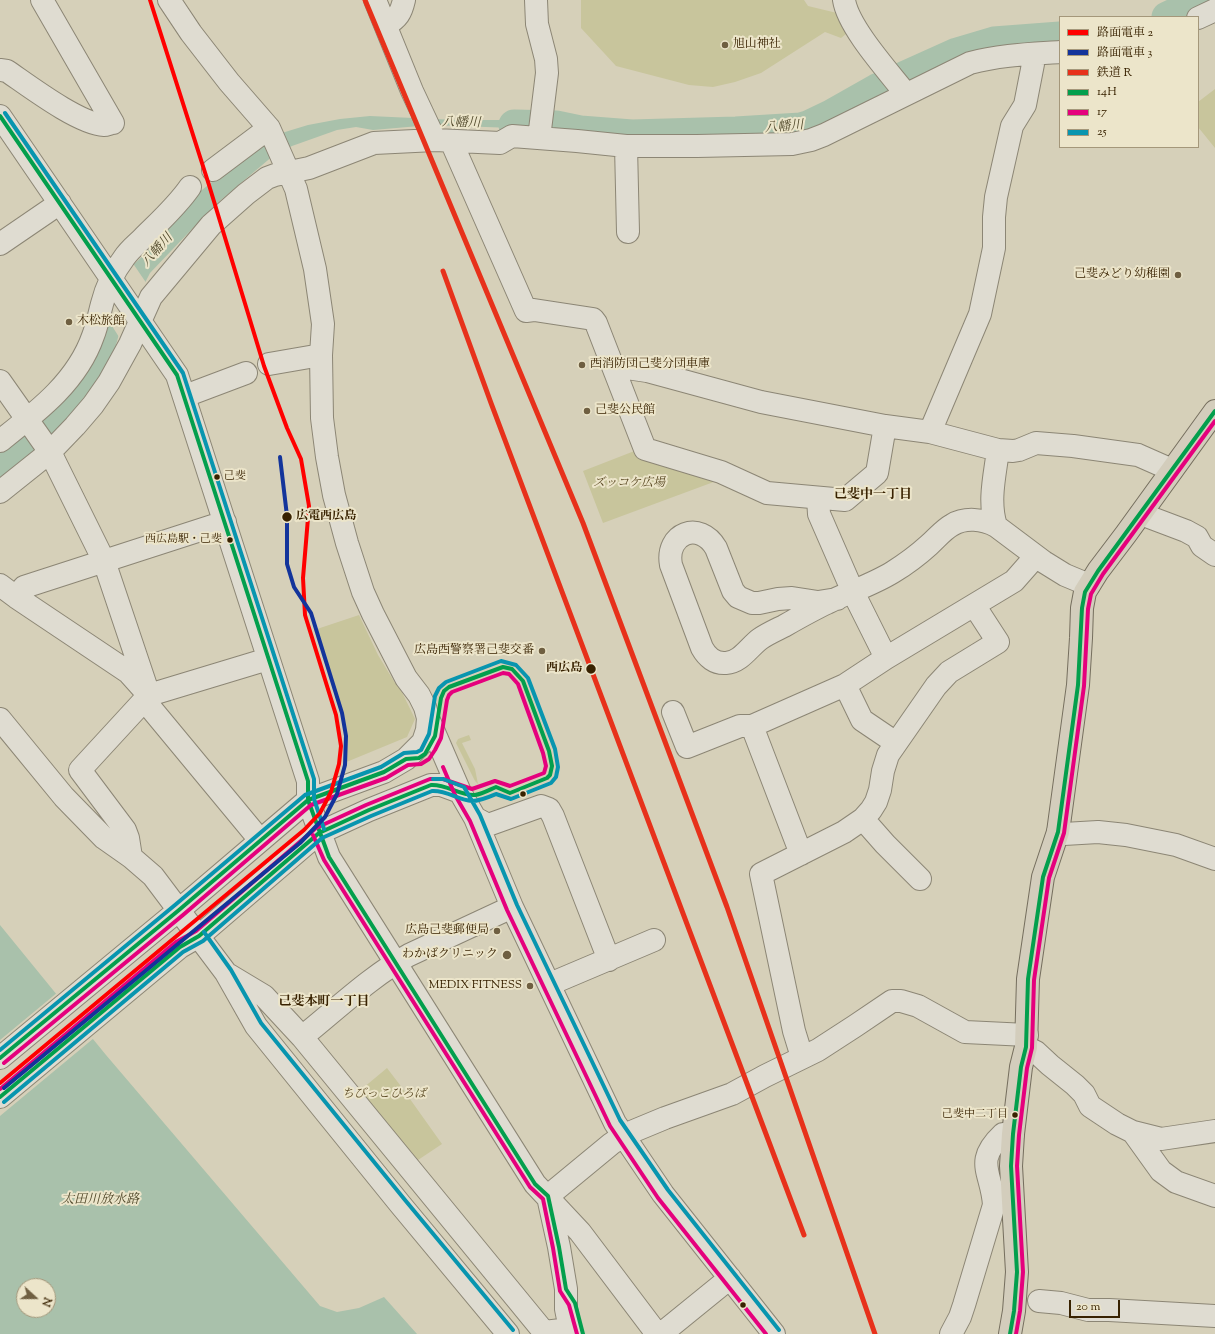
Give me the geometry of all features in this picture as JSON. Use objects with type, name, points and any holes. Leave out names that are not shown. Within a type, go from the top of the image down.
[{"type":"main road","points":[[1012,1332],[1017,1272],[1011,1166],[1013,1134],[1021,1067],[1026,1041],[1026,994],[1042,885],[1048,859],[1058,832],[1078,685],[1082,608],[1085,592],[1098,571],[1215,411]]},
{"type":"street","points":[[0,70],[7,71],[77,116],[90,122],[105,125],[113,122],[42,0]]},
{"type":"street","points":[[169,0],[191,33],[270,131],[296,189],[315,269],[323,324],[321,356],[322,418],[327,456],[334,495],[347,543],[363,592],[406,678],[419,695],[425,707],[428,718],[460,792],[475,818],[512,907],[615,1123],[663,1194],[774,1334]]},
{"type":"street","points":[[375,0],[412,92],[435,131],[526,311],[534,310],[593,319],[596,323],[645,449],[721,472],[767,493],[844,500],[877,473],[884,426]]},
{"type":"street","points":[[386,25],[396,19],[403,6],[404,0]]},
{"type":"street","points":[[536,0],[537,24],[546,59],[547,73],[541,128]]},
{"type":"street","points":[[844,0],[845,8],[852,22],[899,84]]},
{"type":"street","points":[[1199,18],[1215,10]]},
{"type":"street","points":[[285,163],[309,168],[374,143],[435,131],[500,143],[512,136],[541,128],[626,146],[792,144],[811,140],[899,84],[986,59],[1059,52]]},
{"type":"street","points":[[930,432],[980,314],[994,248],[994,217],[996,197],[1012,126],[1025,105],[1033,64],[1032,54]]},
{"type":"street","points":[[0,116],[136,316],[163,352],[177,375],[226,522],[268,659],[308,781],[308,800],[328,857],[536,1184],[580,1232],[657,1334]]},
{"type":"street","points":[[213,170],[270,131]]},
{"type":"street","points":[[626,146],[628,232]]},
{"type":"street","points":[[0,492],[80,421],[93,405],[109,382],[130,344],[136,316],[211,225],[267,178],[275,175],[285,163]]},
{"type":"street","points":[[0,441],[30,422],[59,392],[73,374],[87,351],[93,337],[102,303],[115,283],[124,257],[182,199],[190,187]]},
{"type":"street","points":[[0,244],[60,203]]},
{"type":"street","points":[[269,364],[321,356]]},
{"type":"street","points":[[615,372],[627,368],[647,371],[750,400],[884,426],[930,432],[998,450],[1019,450],[1036,443],[1073,446],[1138,455],[1172,470]]},
{"type":"street","points":[[185,396],[246,373]]},
{"type":"street","points":[[0,381],[48,449],[104,561],[149,695],[149,706],[260,840]]},
{"type":"street","points":[[996,526],[993,516],[992,496],[998,450]]},
{"type":"street","points":[[818,498],[819,514],[845,596],[886,658]]},
{"type":"street","points":[[1141,514],[1186,531],[1197,537],[1202,546],[1215,555]]},
{"type":"street","points":[[845,596],[818,602],[792,598],[752,603],[738,597],[733,591],[716,548],[707,536],[700,533],[685,534],[674,543],[671,550],[671,565],[702,648],[711,659],[725,663],[733,662],[739,658],[760,639],[827,603],[845,596],[892,573],[914,558],[952,524],[965,520],[988,522],[996,526],[1044,562],[1065,575],[1089,585]]},
{"type":"street","points":[[8,591],[226,522]]},
{"type":"street","points":[[673,712],[687,746],[740,726],[752,726],[845,685],[886,658],[1014,581],[1036,556]]},
{"type":"street","points":[[8,591],[128,672],[149,695]]},
{"type":"street","points":[[802,1058],[794,1031],[761,874],[844,832],[863,819],[871,810],[876,802],[880,790],[883,771],[888,756],[936,686],[949,672],[998,642],[974,605]]},
{"type":"street","points":[[131,857],[125,830],[80,770],[149,695],[268,659]]},
{"type":"street","points":[[845,685],[862,720],[896,743]]},
{"type":"street","points":[[0,1058],[179,910],[308,800],[384,772],[406,759],[423,742],[428,730],[428,718]]},
{"type":"street","points":[[0,719],[64,797],[104,838],[131,857],[153,876],[226,973],[256,1026],[400,1204],[508,1334]]},
{"type":"street","points":[[752,726],[801,854]]},
{"type":"street","points":[[0,1097],[180,947],[199,936],[319,833],[369,810],[432,785],[441,785],[460,792]]},
{"type":"street","points":[[475,818],[488,825],[544,806],[550,809],[609,960]]},
{"type":"street","points":[[863,819],[885,844],[920,879]]},
{"type":"street","points":[[1058,832],[1064,834],[1098,832],[1126,835],[1176,845],[1215,859]]},
{"type":"street","points":[[302,1037],[395,963],[512,907]]},
{"type":"street","points":[[550,984],[654,940]]},
{"type":"street","points":[[226,973],[264,996],[302,1037],[544,1332],[574,1332],[566,1309],[566,1289],[548,1196]]},
{"type":"street","points":[[548,1196],[624,1135],[665,1118],[732,1094],[818,1050],[892,1001],[901,1001],[918,1006],[965,1032],[1026,1041],[1050,1065],[1084,1094],[1090,1106],[1117,1124],[1133,1132],[1161,1139],[1215,1131]]},
{"type":"street","points":[[1133,1132],[1162,1171],[1176,1182],[1215,1196]]},
{"type":"street","points":[[951,1334],[960,1317],[964,1305],[994,1205],[994,1197],[985,1166],[986,1158],[989,1150],[1003,1134],[1013,1134]]},
{"type":"street","points":[[661,1334],[730,1278]]},
{"type":"street","points":[[1039,1301],[1061,1303],[1088,1310],[1145,1311],[1215,1316]]},
{"type":"green space","points":[[581,0],[804,0],[808,6],[837,13],[851,30],[841,38],[825,32],[761,73],[735,82],[713,87],[689,85],[616,66],[581,28]]},
{"type":"green space","points":[[1215,89],[1215,148],[1199,128],[1199,101]]},
{"type":"green space","name":"ズッコケ広場","points":[[637,450],[719,480],[603,523],[583,471]]},
{"type":"green space","points":[[359,615],[378,655],[395,683],[397,682],[415,719],[407,737],[344,763],[345,740],[343,721],[314,630]]},
{"type":"green space","points":[[469,735],[471,740],[462,743],[475,769],[478,784],[475,781],[456,743],[458,739]]},
{"type":"green space","name":"ちびっこひろば","points":[[387,1068],[442,1144],[415,1162],[357,1093]]},
{"type":"water","points":[[370,116],[456,120],[509,120],[556,126],[513,128],[431,125],[373,130],[356,127],[337,130],[292,146],[274,155],[215,205],[150,273],[119,334],[113,356],[105,371],[68,422],[0,481],[0,451],[32,426],[133,265],[145,254],[193,197],[267,139],[308,125],[340,119]]},
{"type":"water","name":"太田川放水路","points":[[0,925],[106,1055],[320,1306],[337,1312],[359,1308],[384,1297],[417,1334],[0,1334]]},
{"type":"pier","points":[[132,262],[147,284],[119,337],[105,315]]},
{"type":"pier","points":[[58,992],[94,1038],[0,1116],[0,1040]]},
{"type":"waterway","name":"八幡川","points":[[1169,16],[1204,0]]},
{"type":"waterway","name":"八幡川","points":[[514,125],[556,126],[580,131],[632,135],[736,132],[801,128],[831,115],[877,89],[957,53],[994,42],[1059,37]]},
{"type":"tram line","name":"2","points":[[0,1083],[304,830],[320,813],[331,792],[339,764],[341,746],[336,715],[305,615],[303,578],[309,506],[301,459],[287,428],[264,366],[209,185],[150,0]]},
{"type":"tram line","name":"3","points":[[4,1088],[300,843],[325,817],[337,794],[345,765],[346,736],[342,713],[311,613],[294,587],[287,564],[287,516],[280,457]]},
{"type":"rail line","name":"R","points":[[365,0],[583,523],[727,907],[875,1334]]},
{"type":"rail line","name":"R","points":[[443,271],[491,403],[804,1235]]},
{"type":"transit line","name":"25","points":[[5,113],[183,373],[314,779],[314,799],[324,829]]},
{"type":"transit line","name":"14H","points":[[0,116],[177,375],[308,781],[308,800],[329,857],[535,1184],[548,1196],[566,1289],[575,1303],[583,1334]]},
{"type":"transit line","name":"14H","points":[[1010,1334],[1014,1311],[1017,1272],[1011,1166],[1013,1134],[1021,1067],[1026,1047],[1028,979],[1043,877],[1058,832],[1078,685],[1082,608],[1085,592],[1098,571],[1215,411]]},
{"type":"transit line","name":"17","points":[[1016,1334],[1020,1311],[1023,1272],[1017,1166],[1027,1068],[1032,1048],[1034,980],[1049,878],[1064,833],[1084,686],[1088,609],[1091,594],[1103,574],[1215,421]]},
{"type":"transit line","name":"25","points":[[0,1050],[305,795],[381,767],[404,753],[417,752],[421,750],[429,734],[435,696],[439,688],[446,682],[501,661],[516,665],[528,678],[555,749],[558,767],[556,777],[551,783],[511,799],[496,794],[481,800],[472,801],[443,792],[432,791],[322,838],[203,941],[183,952],[4,1102]]},
{"type":"transit line","name":"14H","points":[[0,1058],[179,910],[308,800],[384,772],[406,759],[419,758],[425,754],[435,736],[441,698],[444,691],[449,687],[503,667],[512,669],[523,681],[549,751],[552,766],[550,775],[547,778],[510,793],[496,787],[480,794],[469,795],[443,786],[431,785],[369,810],[319,833],[199,936],[180,947],[0,1097]]},
{"type":"transit line","name":"17","points":[[0,1089],[176,942],[196,931],[316,828],[366,805],[430,779],[443,779],[472,789],[495,781],[510,786],[544,773],[546,766],[543,753],[518,684],[509,674],[503,673],[452,692],[447,700],[441,738],[429,759],[421,764],[408,765],[386,778],[311,805],[183,915],[4,1063]]},
{"type":"transit line","name":"17","points":[[443,767],[455,795],[470,821],[507,910],[610,1126],[658,1198],[766,1334]]},
{"type":"transit line","name":"25","points":[[433,779],[443,779],[464,787],[480,815],[517,905],[620,1120],[668,1190],[779,1330]]},
{"type":"transit line","name":"17","points":[[313,835],[324,860],[530,1187],[543,1199],[560,1291],[569,1305],[577,1334]]},
{"type":"transit line","name":"25","points":[[204,932],[231,970],[261,1023],[513,1330]]},
{"type":"place","name":"旭山神社","points":[[725,45]]},
{"type":"place","name":"己斐みどり幼稚園","points":[[1178,275]]},
{"type":"place","name":"木松旅館","points":[[69,322]]},
{"type":"place","name":"西消防団己斐分団車庫","points":[[582,365]]},
{"type":"place","name":"己斐公民館","points":[[587,411]]},
{"type":"place","name":"己斐","points":[[217,477]]},
{"type":"place","name":"広電西広島","points":[[287,517]]},
{"type":"place","name":"西広島駅・己斐","points":[[230,540]]},
{"type":"place","name":"広島西警察署己斐交番","points":[[542,651]]},
{"type":"place","name":"西広島","points":[[591,669]]},
{"type":"place","name":"広島己斐郵便局","points":[[497,931]]},
{"type":"place","name":"わかばクリニック","points":[[507,955]]},
{"type":"place","name":"MEDIX FITNESS","points":[[530,986]]},
{"type":"place","name":"己斐中二丁目","points":[[1015,1115]]},
{"type":"district","name":"己斐中一丁目","points":[[873,496]]},
{"type":"district","name":"己斐本町一丁目","points":[[324,1003]]}]
